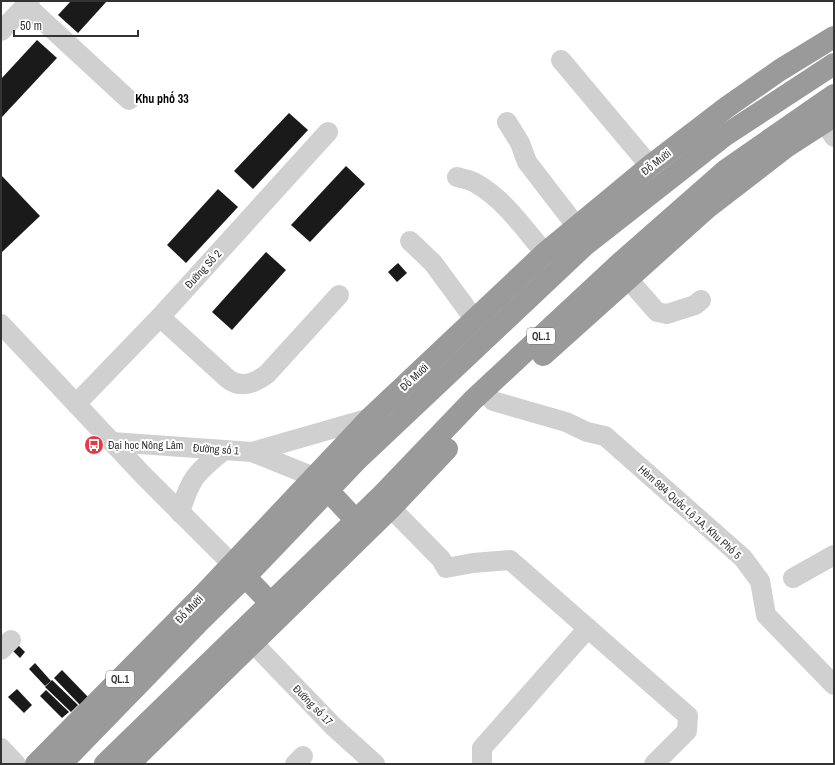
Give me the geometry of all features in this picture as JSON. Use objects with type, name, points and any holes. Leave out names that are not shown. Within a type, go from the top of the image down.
[{"type":"highway","name":"Đỗ Mười","points":[[321,484],[370,418],[544,253],[650,166],[727,107],[780,70],[834,37]]},
{"type":"highway","name":"Đỗ Mười","points":[[61,764],[210,600],[233,565],[321,484],[358,459],[585,245],[724,136],[834,64]]},
{"type":"highway","name":"QL.1","points":[[385,503],[473,400],[619,264],[726,170],[834,95]]},
{"type":"highway","name":"QL.1","points":[[105,764],[247,638],[385,503],[627,278],[748,175],[831,125]]},
{"type":"highway","points":[[321,484],[361,526]]},
{"type":"highway","points":[[233,565],[277,609]]},
{"type":"highway","name":"Đỗ Mười","points":[[36,764],[210,600]]},
{"type":"highway","points":[[210,600],[247,638]]},
{"type":"highway","name":"QL.1","points":[[129,764],[247,638]]},
{"type":"street","points":[[1,31],[28,3],[129,100]]},
{"type":"street","points":[[561,60],[650,166]]},
{"type":"street","points":[[507,122],[520,143],[527,162],[576,226]]},
{"type":"street","name":"Đường Số 2","points":[[76,404],[160,317],[328,132]]},
{"type":"street","points":[[457,177],[476,183],[489,192],[510,212],[544,253]]},
{"type":"street","points":[[410,241],[433,263],[475,320]]},
{"type":"street","points":[[627,278],[658,312],[667,314],[695,305],[701,300]]},
{"type":"street","points":[[160,317],[234,384],[242,385],[256,382],[267,374],[339,295]]},
{"type":"street","points":[[1,324],[180,513],[233,565],[210,600]]},
{"type":"street","name":"Hẻm 984 Quốc Lộ 1A, Khu Phố 5","points":[[493,401],[566,422],[587,432],[605,436],[743,558],[760,581],[766,615],[834,685]]},
{"type":"street","points":[[252,452],[370,418]]},
{"type":"street","name":"Đường số 1","points":[[112,442],[252,452],[321,484]]},
{"type":"street","points":[[180,513],[187,489],[199,470],[224,450]]},
{"type":"street","points":[[385,503],[441,559],[446,568],[472,563],[510,560],[688,716],[687,730],[654,764]]},
{"type":"street","points":[[793,578],[834,555]]},
{"type":"street","points":[[482,764],[482,748],[588,628]]},
{"type":"street","name":"Đường số 17","points":[[247,638],[334,727],[375,764]]},
{"type":"street","points":[[1,748],[16,764]]},
{"type":"building","points":[[71,1],[107,1],[78,33],[58,15]]},
{"type":"building","points":[[37,40],[57,58],[1,118],[1,79]]},
{"type":"building","points":[[289,113],[308,130],[253,189],[234,171]]},
{"type":"building","points":[[346,166],[365,184],[310,242],[291,225]]},
{"type":"building","points":[[1,175],[40,216],[1,253]]},
{"type":"building","points":[[218,189],[238,207],[186,263],[167,245]]},
{"type":"building","points":[[266,252],[286,270],[232,330],[212,312]]},
{"type":"building","points":[[398,263],[407,273],[397,282],[388,272]]},
{"type":"building","points":[[16,643],[25,652],[20,658],[11,649]]},
{"type":"building","points":[[35,663],[51,681],[45,686],[29,669]]},
{"type":"building","points":[[62,670],[89,698],[81,706],[54,678]]},
{"type":"building","points":[[52,680],[78,705],[71,712],[45,687]]},
{"type":"building","points":[[17,689],[32,705],[24,713],[8,697]]},
{"type":"building","points":[[46,690],[69,712],[62,718],[40,696]]},
{"type":"place","name":"Đại học Nông Lâm","points":[[94,445]]},
{"type":"district","name":"Khu phố 33","points":[[162,99]]}]
